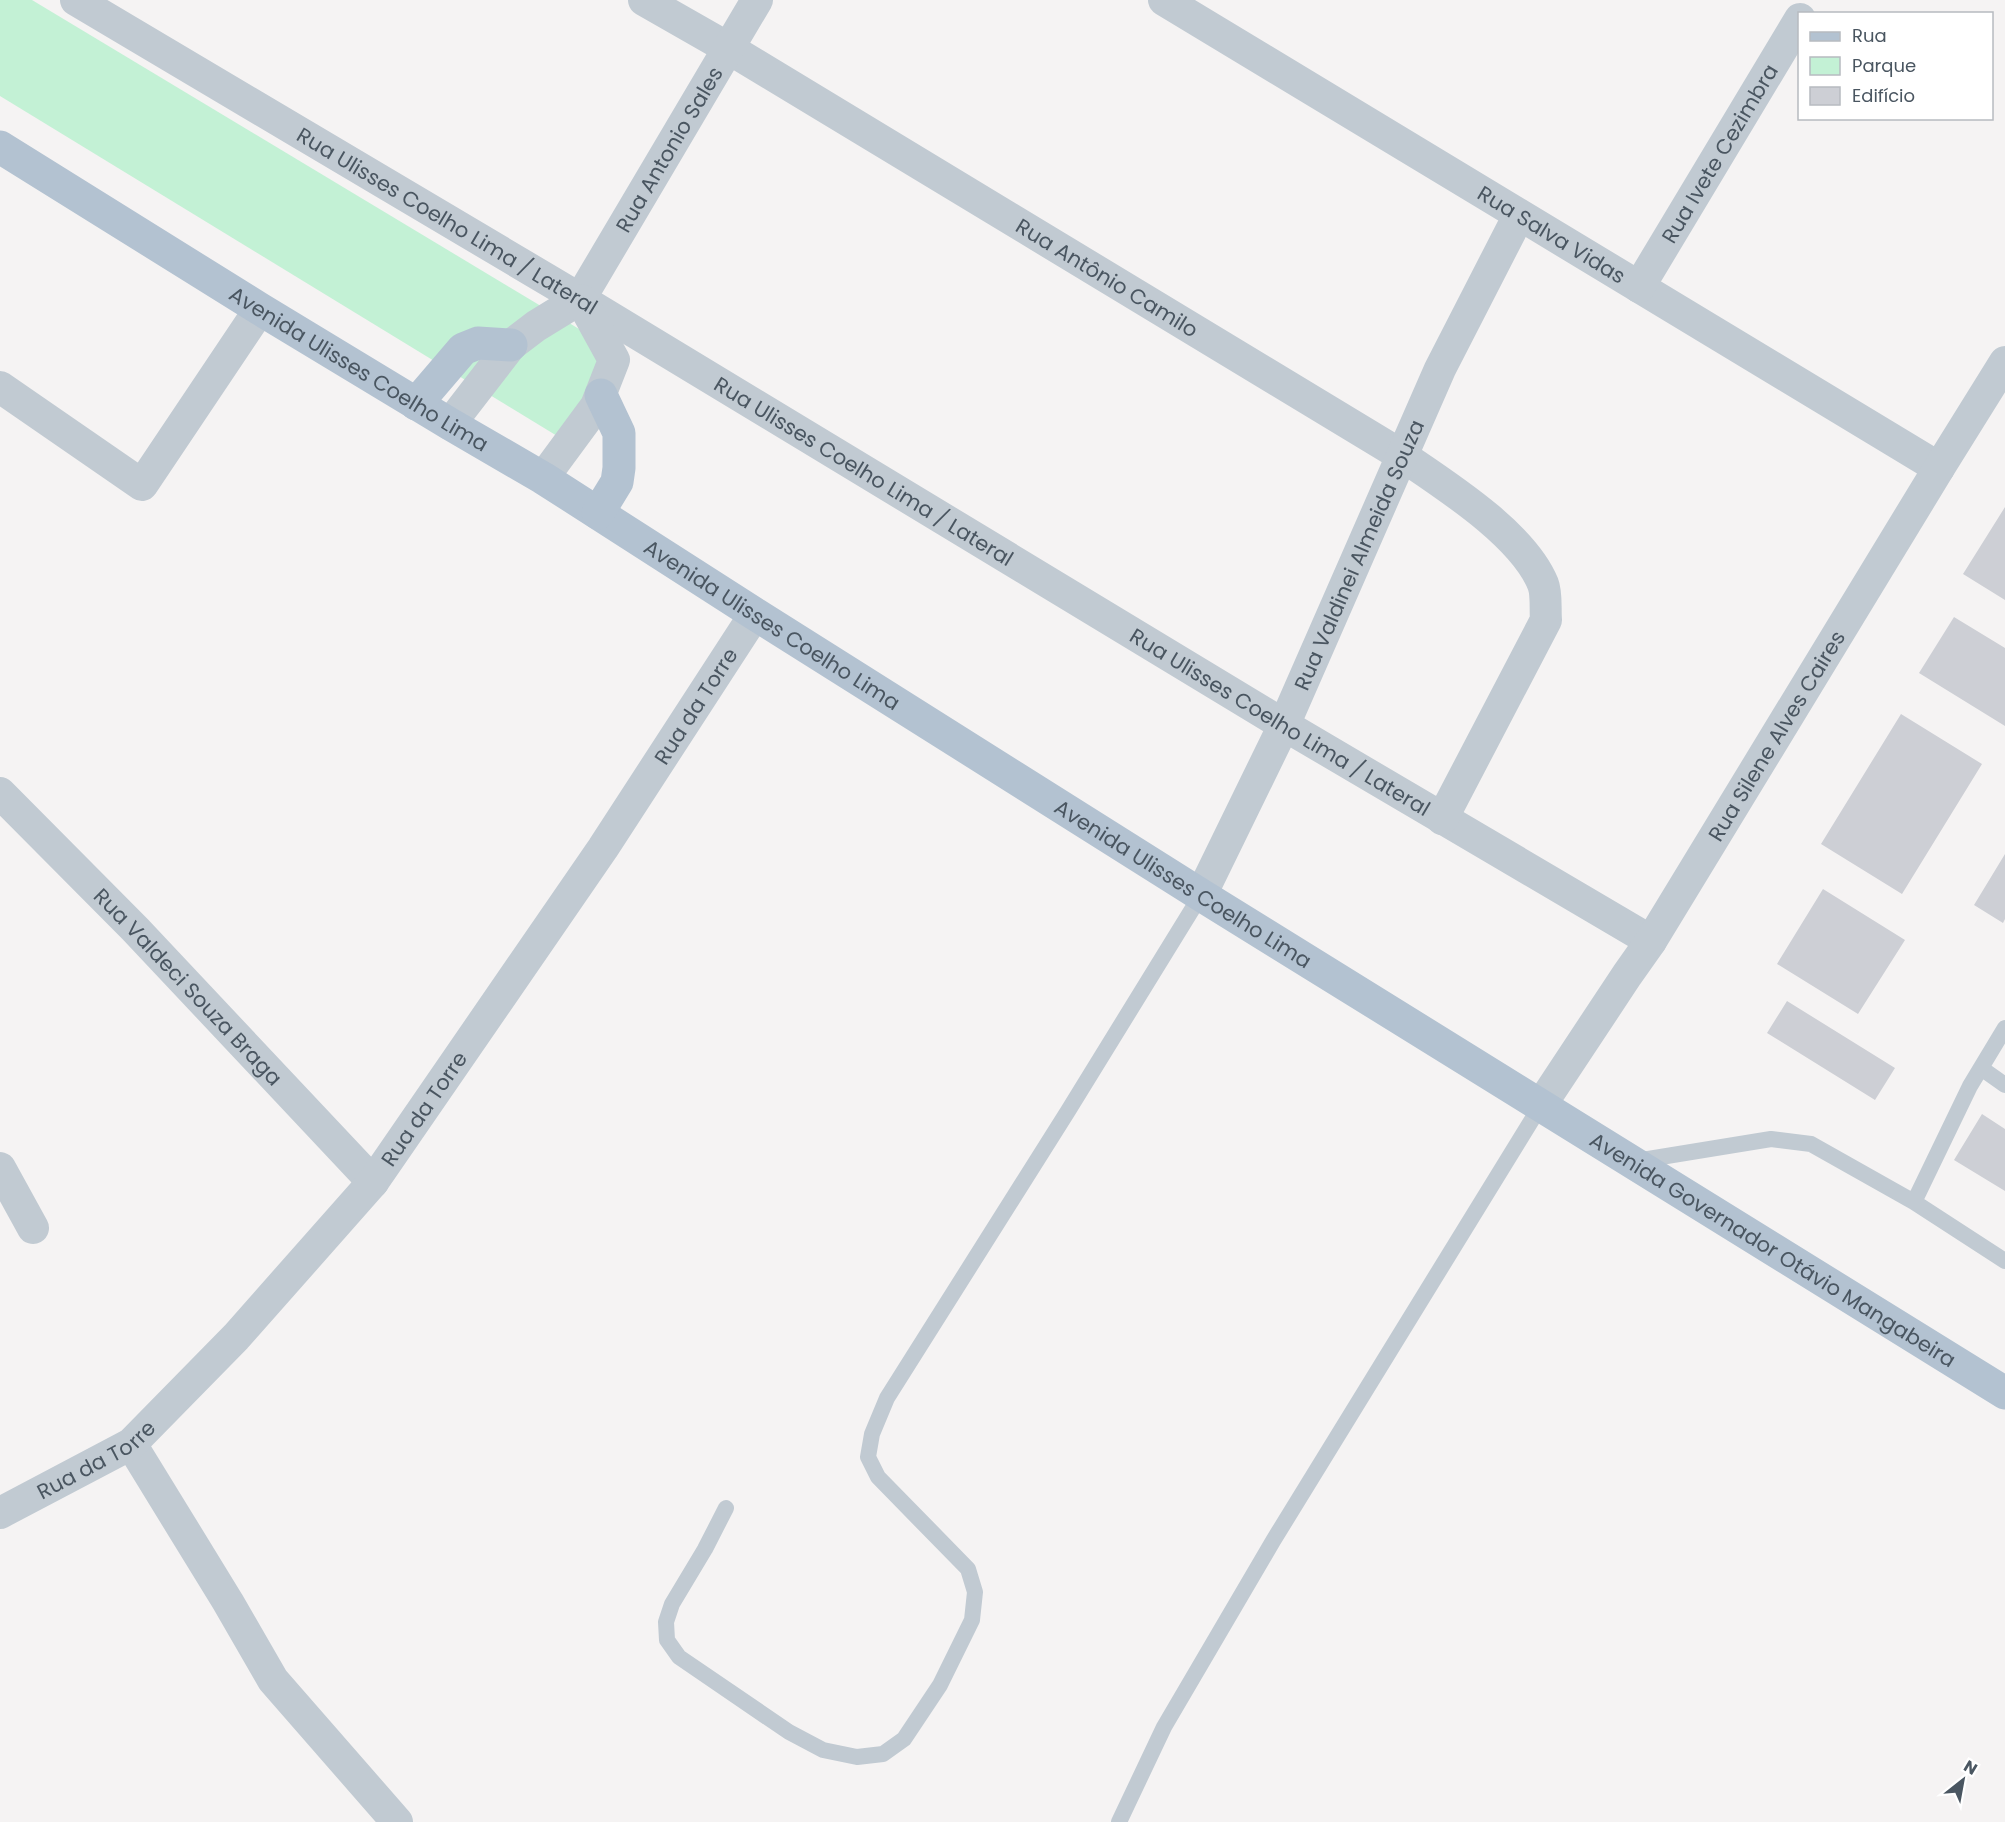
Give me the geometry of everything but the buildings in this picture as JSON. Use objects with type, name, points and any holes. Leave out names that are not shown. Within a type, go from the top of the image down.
[{"type":"main road","name":"Avenida Ulisses Coelho Lima","points":[[0,147],[260,309],[543,478],[1201,895],[1541,1105]]},
{"type":"main road","points":[[416,404],[463,349],[478,343],[511,345]]},
{"type":"main road","points":[[598,513],[617,482],[619,468],[619,433],[601,395]]},
{"type":"main road","name":"Avenida Governador Otávio Mangabeira","points":[[1541,1105],[2005,1393]]},
{"type":"street","name":"Rua Ulisses Coelho Lima / Lateral","points":[[76,0],[580,299],[1284,725],[1651,941]]},
{"type":"street","name":"Rua Antônio Camilo","points":[[644,0],[728,48],[1401,454],[1449,487],[1505,534],[1530,561],[1544,585],[1546,620],[1442,819]]},
{"type":"street","name":"Rua Antonio Sales","points":[[580,299],[757,0]]},
{"type":"street","name":"Rua Salva Vidas","points":[[1164,0],[1939,468]]},
{"type":"street","name":"Rua Ivete Cezimbra","points":[[1639,287],[1798,22]]},
{"type":"street","name":"Rua Valdinei Almeida Souza","points":[[1201,895],[1284,725],[1440,369],[1519,215]]},
{"type":"street","points":[[450,424],[511,345],[536,326],[580,299],[614,360],[601,395],[543,478]]},
{"type":"street","points":[[0,387],[142,485],[260,309]]},
{"type":"street","name":"Rua Silene Alves Caires","points":[[1541,1105],[1651,941],[2005,362]]},
{"type":"street","name":"Rua da Torre","points":[[0,1513],[131,1444],[236,1337],[373,1182],[603,848],[755,614]]},
{"type":"street","name":"Rua Valdeci Souza Braga","points":[[0,793],[135,929],[373,1182]]},
{"type":"street","points":[[0,1168],[33,1228]]},
{"type":"street","points":[[131,1444],[273,1680],[397,1822]]},
{"type":"lane","points":[[726,1508],[672,1604],[666,1622],[667,1641],[679,1657],[789,1732],[823,1750],[857,1757],[883,1754],[904,1738],[940,1685],[972,1620],[975,1592],[968,1569],[878,1477],[868,1457],[872,1434],[888,1398],[1201,895]]},
{"type":"lane","points":[[1914,1202],[1970,1086],[2005,1028]]},
{"type":"lane","points":[[1981,1068],[2005,1085]]},
{"type":"lane","points":[[1119,1822],[1164,1727],[1273,1541],[1541,1105]]},
{"type":"lane","points":[[1633,1162],[1772,1139],[1811,1144],[1914,1202],[2005,1261]]},
{"type":"green space","points":[[0,0],[32,0],[629,359],[567,442],[0,96]]}]
